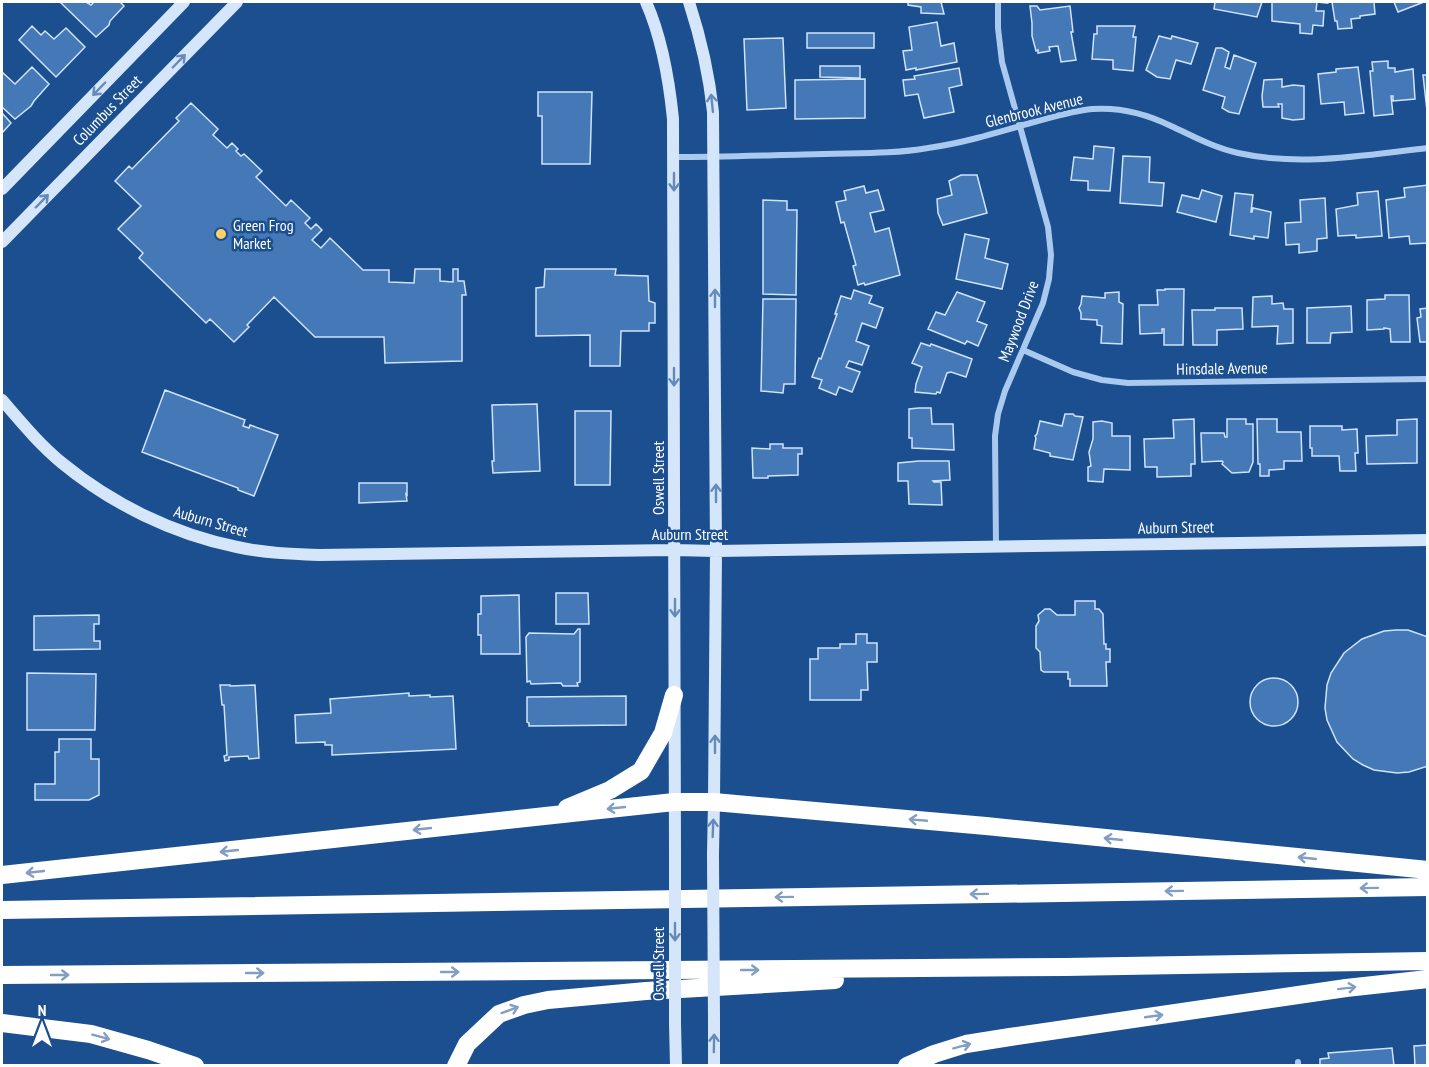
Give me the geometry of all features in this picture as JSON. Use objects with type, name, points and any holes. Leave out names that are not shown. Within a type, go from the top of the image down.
[{"type":"highway","points":[[547,816],[610,790],[641,771],[663,733],[674,695]]},
{"type":"highway","points":[[2,875],[674,802],[714,802],[986,826],[1428,870]]},
{"type":"highway","points":[[2,910],[1428,887]]},
{"type":"highway","points":[[2,975],[1065,967],[1428,961]]},
{"type":"highway","points":[[456,1065],[467,1044],[499,1014],[548,1000],[646,991],[1065,967]]},
{"type":"highway","points":[[907,1065],[966,1044],[1010,1036],[1346,988],[1428,979]]},
{"type":"highway","points":[[2,1023],[91,1034],[195,1065]]},
{"type":"main road","name":"Columbus Street","points":[[2,189],[184,2]]},
{"type":"main road","name":"Columbus Street","points":[[2,242],[237,2]]},
{"type":"main road","name":"Oswell Street","points":[[646,2],[661,45],[673,119],[676,1065]]},
{"type":"main road","points":[[689,2],[701,38],[713,112],[716,551],[713,854],[714,1065]]},
{"type":"main road","name":"Auburn Street","points":[[2,400],[61,462],[94,487],[129,508],[166,526],[205,539],[278,553],[319,555],[716,551],[1428,540]]},
{"type":"street","name":"Maywood Drive","points":[[996,546],[996,425],[1005,391],[1043,303],[1049,279],[1051,255],[1048,227],[1002,62],[998,2]]},
{"type":"street","name":"Glenbrook Avenue","points":[[674,157],[916,150],[969,140],[1068,112],[1092,109],[1120,110],[1146,116],[1204,142],[1235,153],[1267,159],[1300,161],[1428,148]]},
{"type":"street","name":"Hinsdale Avenue","points":[[1023,350],[1073,372],[1102,380],[1128,383],[1428,379]]},
{"type":"building","points":[[60,2],[86,2],[91,5],[94,2],[120,2],[124,6],[96,37]]},
{"type":"building","points":[[908,2],[941,2],[944,14],[921,13],[921,7],[908,5]]},
{"type":"building","points":[[1215,2],[1262,2],[1257,17],[1214,9]]},
{"type":"building","points":[[1272,2],[1317,2],[1316,11],[1324,11],[1323,26],[1313,25],[1312,34],[1300,33],[1300,24],[1272,21]]},
{"type":"building","points":[[1332,2],[1374,2],[1375,14],[1351,19],[1352,28],[1338,29]]},
{"type":"building","points":[[1394,2],[1424,2],[1398,12]]},
{"type":"building","points":[[1030,6],[1037,6],[1040,10],[1070,6],[1073,32],[1071,32],[1076,60],[1061,62],[1058,46],[1049,47],[1050,51],[1038,53],[1038,50],[1036,51],[1032,36]]},
{"type":"building","points":[[937,22],[941,46],[954,43],[957,62],[906,70],[903,51],[912,50],[909,27]]},
{"type":"building","points":[[32,26],[41,35],[45,31],[54,39],[66,28],[85,47],[56,77],[19,40]]},
{"type":"building","points":[[1097,26],[1135,26],[1133,71],[1113,69],[1113,60],[1092,59]]},
{"type":"building","points":[[807,33],[874,33],[874,48],[807,48]]},
{"type":"building","points":[[1159,36],[1171,39],[1172,36],[1198,43],[1191,64],[1176,60],[1170,79],[1157,77],[1146,70]]},
{"type":"building","points":[[783,38],[786,108],[747,110],[744,39]]},
{"type":"building","points":[[1216,48],[1229,52],[1225,67],[1230,69],[1234,55],[1256,63],[1239,114],[1222,108],[1225,97],[1203,90]]},
{"type":"building","points":[[1388,61],[1388,68],[1395,68],[1395,72],[1413,69],[1415,99],[1393,101],[1393,96],[1391,96],[1393,114],[1374,116],[1370,71],[1373,71],[1372,62]]},
{"type":"building","points":[[820,66],[860,66],[860,78],[820,77]]},
{"type":"building","points":[[32,67],[49,84],[31,106],[15,119],[2,107],[2,75],[3,73],[15,84]]},
{"type":"building","points":[[1358,67],[1364,113],[1345,115],[1344,102],[1321,104],[1318,74],[1336,72],[1336,69]]},
{"type":"building","points":[[959,68],[962,85],[949,88],[954,112],[924,118],[918,94],[905,96],[903,80]]},
{"type":"building","points":[[1423,75],[1428,75],[1427,111]]},
{"type":"building","points":[[865,79],[865,118],[795,119],[795,80]]},
{"type":"building","points":[[1282,79],[1282,87],[1304,86],[1304,119],[1282,118],[1282,104],[1278,104],[1279,107],[1263,107],[1264,80]]},
{"type":"building","points":[[538,92],[592,92],[590,164],[542,164],[542,116],[538,116]]},
{"type":"building","name":"Green Frog Market","points":[[191,103],[218,129],[213,135],[227,148],[232,143],[241,156],[244,154],[262,171],[256,177],[286,206],[291,200],[310,218],[305,223],[311,229],[316,224],[322,230],[312,240],[321,248],[330,238],[363,270],[389,270],[389,282],[414,283],[415,269],[440,269],[440,281],[453,282],[453,269],[458,269],[458,281],[464,281],[466,295],[462,295],[462,361],[385,363],[384,337],[315,337],[274,297],[234,342],[210,319],[206,323],[139,258],[143,253],[118,229],[141,206],[115,181],[129,166],[132,169],[179,121],[176,118]]},
{"type":"building","points":[[2,113],[11,123],[2,133]]},
{"type":"building","points":[[1094,146],[1114,148],[1110,191],[1088,190],[1088,181],[1071,180],[1074,157],[1093,159]]},
{"type":"building","points":[[1123,156],[1150,157],[1149,182],[1164,183],[1162,206],[1120,203]]},
{"type":"building","points":[[961,175],[977,175],[987,213],[943,225],[938,213],[937,199],[952,195],[949,181]]},
{"type":"building","points":[[1428,185],[1428,243],[1410,244],[1409,236],[1389,238],[1386,200],[1405,197],[1404,188]]},
{"type":"building","points":[[864,186],[866,193],[878,190],[884,210],[870,213],[875,232],[889,228],[900,275],[858,285],[853,266],[856,265],[836,202],[846,200],[844,191]]},
{"type":"building","points":[[1202,190],[1222,196],[1216,222],[1177,212],[1182,195],[1199,199]]},
{"type":"building","points":[[1378,191],[1382,236],[1356,238],[1356,235],[1338,236],[1336,209],[1358,205],[1357,193]]},
{"type":"building","points":[[1235,193],[1253,195],[1251,212],[1253,208],[1271,212],[1268,238],[1254,236],[1254,239],[1230,235]]},
{"type":"building","points":[[1325,198],[1327,238],[1317,239],[1317,251],[1299,253],[1299,244],[1286,245],[1285,223],[1301,222],[1300,200]]},
{"type":"building","points":[[763,200],[787,201],[787,210],[797,210],[796,295],[763,294]]},
{"type":"building","points":[[965,234],[989,239],[985,258],[1008,264],[1002,289],[956,279]]},
{"type":"building","points":[[545,269],[616,269],[615,275],[648,276],[649,301],[655,303],[655,323],[649,323],[649,331],[621,331],[620,366],[590,366],[590,335],[536,336],[536,288],[544,287]]},
{"type":"building","points":[[1184,289],[1183,345],[1164,345],[1164,329],[1162,333],[1140,334],[1139,305],[1158,305],[1157,290]]},
{"type":"building","points":[[854,290],[872,296],[869,303],[883,308],[876,328],[862,323],[856,341],[869,346],[862,365],[849,361],[846,367],[860,372],[852,392],[839,387],[836,395],[819,388],[822,380],[812,377],[819,358],[821,359],[841,296],[851,299]]},
{"type":"building","points":[[957,292],[985,302],[977,321],[987,325],[978,346],[967,341],[965,344],[928,329],[936,312],[945,315]]},
{"type":"building","points":[[1119,292],[1119,302],[1123,304],[1122,344],[1101,343],[1102,326],[1097,325],[1097,320],[1081,319],[1079,308],[1082,296],[1105,298],[1105,293]]},
{"type":"building","points":[[1385,295],[1409,295],[1410,342],[1391,342],[1390,329],[1367,330],[1367,300],[1385,299]]},
{"type":"building","points":[[1272,296],[1272,304],[1283,303],[1284,309],[1293,309],[1293,343],[1277,344],[1278,326],[1252,327],[1253,297]]},
{"type":"building","points":[[763,299],[796,299],[795,384],[784,384],[783,393],[761,391]]},
{"type":"building","points":[[1351,306],[1352,332],[1331,333],[1330,343],[1307,343],[1307,308]]},
{"type":"building","points":[[1215,308],[1242,308],[1243,329],[1217,330],[1217,345],[1193,345],[1192,310],[1215,310]]},
{"type":"building","points":[[1428,308],[1428,342],[1420,342],[1417,318],[1421,317],[1420,309]]},
{"type":"building","points":[[921,343],[930,346],[931,344],[972,359],[966,377],[951,372],[947,373],[940,393],[915,392],[922,367],[912,363]]},
{"type":"building","points":[[165,390],[245,420],[243,426],[249,428],[250,425],[278,435],[254,496],[142,452]]},
{"type":"building","points":[[537,404],[540,471],[493,473],[492,405]]},
{"type":"building","points":[[931,408],[932,424],[953,424],[954,450],[912,448],[912,438],[909,438],[909,409]]},
{"type":"building","points":[[575,411],[611,411],[610,485],[575,485]]},
{"type":"building","points":[[1065,414],[1083,417],[1073,460],[1050,456],[1050,453],[1034,449],[1040,421],[1062,426]]},
{"type":"building","points":[[1194,419],[1195,464],[1191,464],[1191,476],[1157,477],[1157,467],[1145,467],[1144,439],[1174,438],[1173,420]]},
{"type":"building","points":[[1227,419],[1246,419],[1246,424],[1253,424],[1253,462],[1249,472],[1232,473],[1222,464],[1222,461],[1202,462],[1201,433],[1224,433],[1227,437]]},
{"type":"building","points":[[1257,419],[1277,419],[1277,432],[1301,432],[1302,461],[1284,461],[1284,469],[1269,470],[1269,476],[1260,476]]},
{"type":"building","points":[[1417,419],[1417,463],[1367,464],[1366,436],[1397,435],[1397,420]]},
{"type":"building","points":[[1093,422],[1112,423],[1112,436],[1130,436],[1130,470],[1104,469],[1103,482],[1088,481]]},
{"type":"building","points":[[1310,426],[1342,426],[1342,430],[1357,429],[1356,471],[1340,471],[1339,456],[1312,456]]},
{"type":"building","points":[[770,444],[783,444],[783,448],[802,448],[802,454],[798,454],[798,475],[753,478],[752,448],[770,449]]},
{"type":"building","points":[[949,461],[950,480],[933,481],[941,482],[942,505],[909,504],[908,481],[898,481],[898,463]]},
{"type":"building","points":[[359,483],[407,483],[407,501],[359,503]]},
{"type":"building","points":[[556,593],[588,593],[589,624],[556,624]]},
{"type":"building","points":[[519,595],[520,654],[481,654],[478,614],[481,614],[481,596]]},
{"type":"building","points":[[1075,601],[1095,601],[1095,609],[1099,609],[1103,614],[1104,644],[1106,644],[1106,649],[1110,649],[1110,662],[1106,662],[1107,686],[1070,686],[1068,672],[1041,670],[1040,652],[1036,648],[1038,615],[1045,609],[1050,609],[1057,615],[1075,615]]},
{"type":"building","points":[[99,615],[99,624],[94,624],[94,641],[100,641],[100,649],[34,650],[34,616]]},
{"type":"building","points":[[580,629],[580,682],[577,683],[578,686],[527,682],[526,637],[529,633],[574,634]]},
{"type":"building","points":[[1408,630],[1428,637],[1428,766],[1397,773],[1374,770],[1353,759],[1337,742],[1327,720],[1325,708],[1327,685],[1331,673],[1344,653],[1362,639],[1384,631]]},
{"type":"building","points":[[856,634],[867,634],[867,643],[877,643],[877,662],[867,662],[868,690],[861,690],[861,700],[810,700],[810,659],[818,659],[818,648],[840,648],[840,644],[856,644]]},
{"type":"building","points":[[27,673],[96,674],[95,730],[27,730]]},
{"type":"building","points":[[1274,678],[1291,685],[1298,702],[1291,719],[1274,726],[1257,719],[1250,702],[1257,685]]},
{"type":"building","points":[[220,685],[255,685],[259,758],[229,757],[229,760],[225,761],[224,756],[227,755],[224,705],[222,705]]},
{"type":"building","points":[[409,693],[409,696],[453,696],[456,749],[332,755],[332,745],[325,745],[325,742],[296,743],[295,715],[331,713],[330,699]]},
{"type":"building","points":[[626,696],[626,725],[529,726],[527,722],[527,697]]},
{"type":"building","points":[[59,739],[91,739],[91,759],[99,759],[99,795],[89,800],[35,800],[35,784],[55,784],[55,752],[59,752]]},
{"type":"building","points":[[1428,1045],[1428,1066],[1415,1066],[1414,1046]]},
{"type":"building","points":[[1392,1048],[1394,1066],[1320,1066],[1320,1059],[1329,1058],[1328,1053]]},
{"type":"place","name":"Green Frog Market","points":[[221,234]]}]
